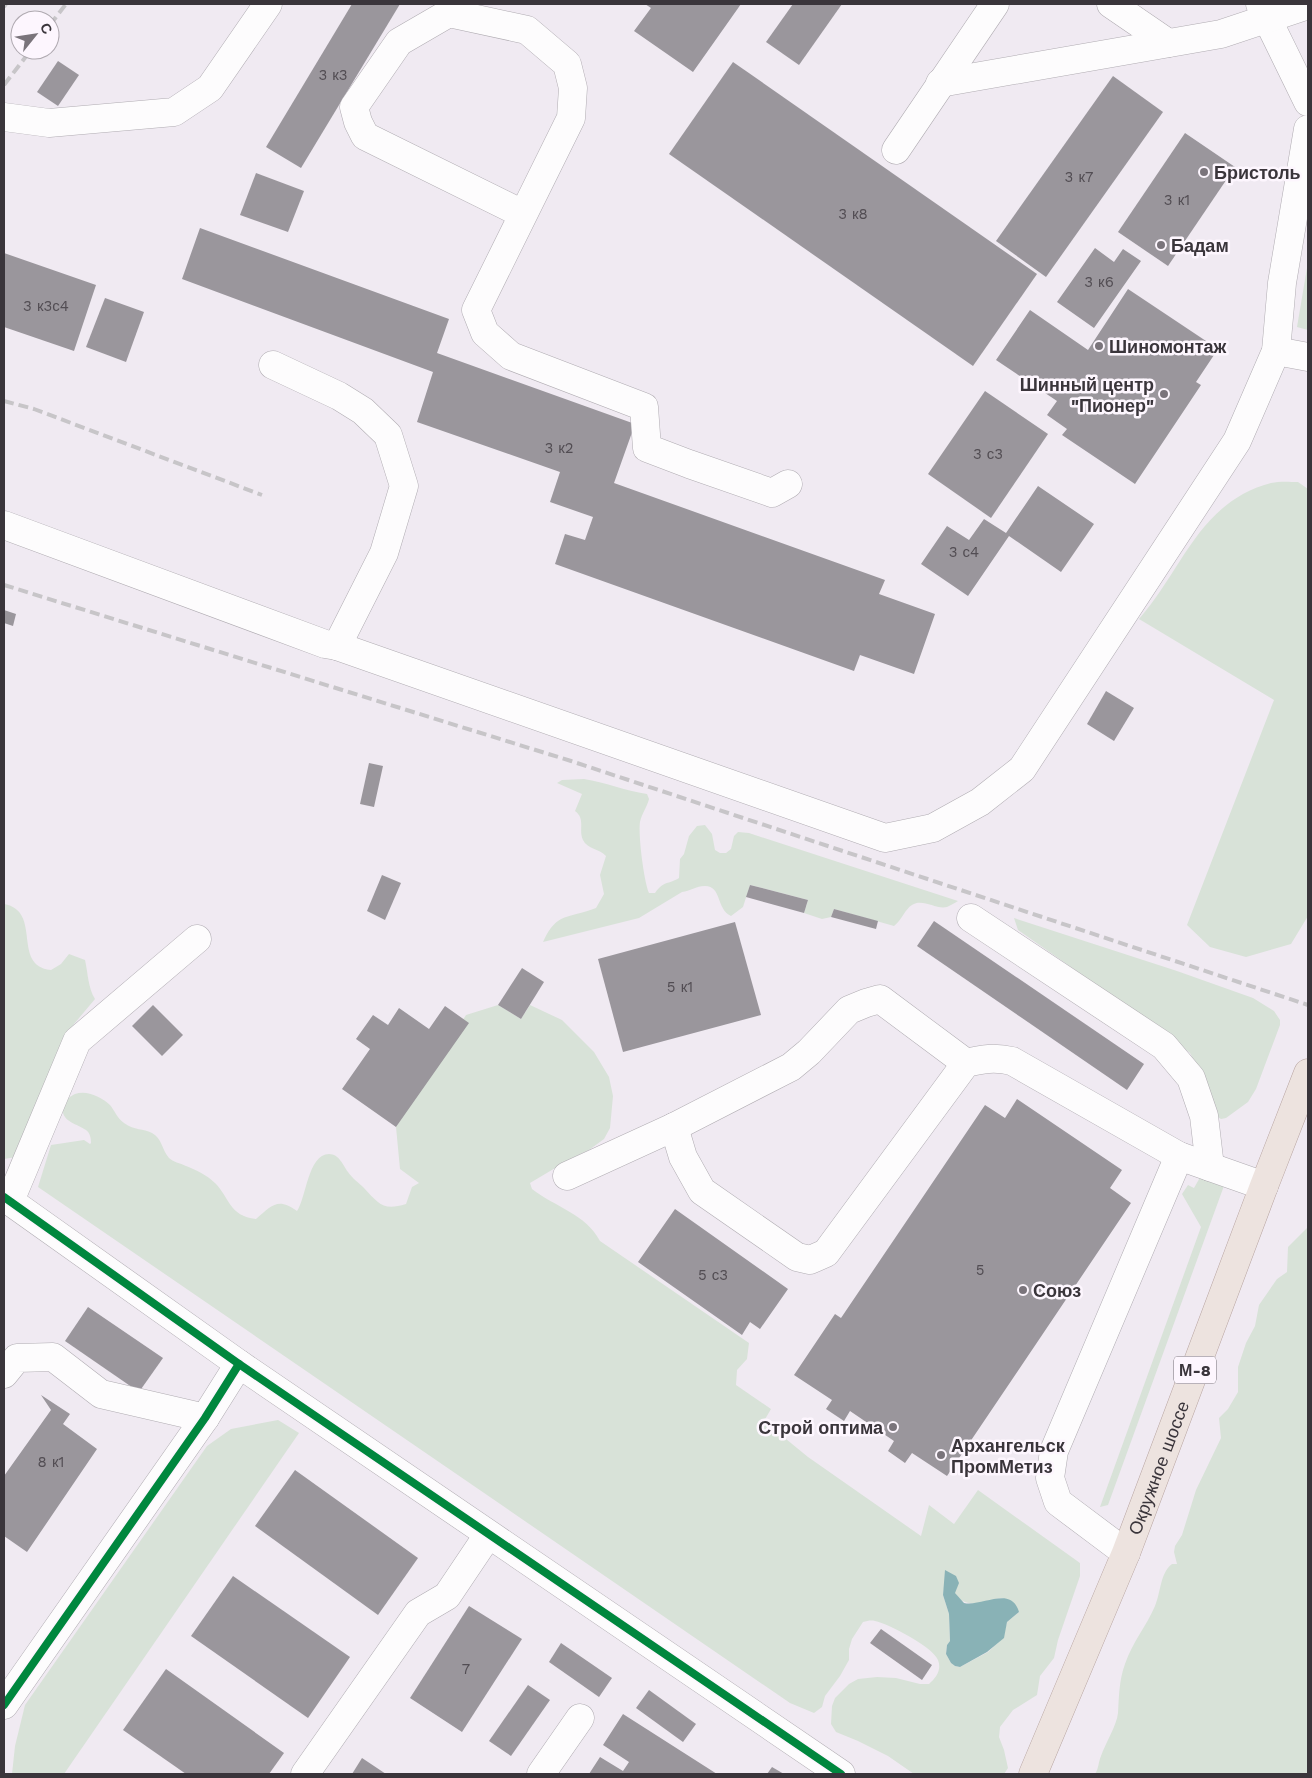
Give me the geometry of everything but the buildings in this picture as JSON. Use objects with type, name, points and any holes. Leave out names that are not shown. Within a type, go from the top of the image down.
[{"type":"main road","name":"Окружное шоссе","points":[[1033,1774],[1126,1553],[1308,1073]]},
{"type":"street","points":[[4,117],[49,122],[174,112],[210,88],[268,4]]},
{"type":"street","points":[[896,150],[940,83],[996,4]]},
{"type":"street","points":[[1111,4],[1168,43]]},
{"type":"street","points":[[940,83],[1221,34],[1264,11],[1308,6]]},
{"type":"street","points":[[1264,11],[1308,102]]},
{"type":"street","points":[[522,214],[365,136],[358,122],[354,107],[399,42],[449,13],[527,30],[567,64],[574,88],[571,118],[476,310],[485,333],[511,356],[644,407],[647,448],[772,493],[788,484]]},
{"type":"street","points":[[4,526],[325,644],[337,646],[885,838],[933,828],[980,802],[1022,769],[1237,441],[1276,352],[1282,283],[1308,129]]},
{"type":"street","points":[[1276,352],[1308,357]]},
{"type":"street","points":[[272,366],[339,396],[364,411],[388,435],[404,486],[384,553],[337,646]]},
{"type":"street","points":[[971,918],[1164,1046],[1191,1078],[1204,1116],[1210,1167]]},
{"type":"street","points":[[197,939],[77,1041],[7,1199],[239,1364],[841,1774]]},
{"type":"street","points":[[567,1176],[674,1127],[791,1067],[809,1052],[849,1010],[866,1002],[880,999],[966,1063]]},
{"type":"street","points":[[674,1127],[683,1157],[702,1191],[797,1257],[810,1260],[826,1253],[966,1063],[982,1058],[1001,1058],[1012,1061],[1179,1156],[1264,1186]]},
{"type":"street","points":[[1126,1553],[1058,1502],[1050,1478],[1054,1451],[1179,1156]]},
{"type":"street","points":[[4,1374],[17,1358],[53,1357],[101,1394],[205,1418]]},
{"type":"street","points":[[4,1705],[205,1418],[239,1364]]},
{"type":"street","points":[[305,1774],[418,1612],[447,1596],[488,1535]]},
{"type":"street","points":[[541,1774],[580,1718]]},
{"type":"shaded area","points":[[1308,262],[1308,330],[1297,327]]},
{"type":"shaded area","points":[[1298,482],[1308,489],[1308,916],[1291,944],[1246,957],[1210,947],[1187,925],[1274,700],[1139,619],[1154,600],[1194,539],[1226,505],[1246,492],[1271,483]]},
{"type":"shaded area","points":[[584,779],[647,794],[649,799],[640,822],[640,828],[643,869],[649,893],[655,893],[664,884],[679,878],[680,859],[684,854],[689,836],[697,826],[705,825],[712,834],[715,850],[720,853],[726,853],[731,849],[734,836],[738,832],[749,833],[958,901],[947,907],[916,903],[905,912],[894,926],[834,909],[831,917],[822,919],[804,913],[808,900],[750,885],[743,907],[731,916],[726,913],[714,890],[710,887],[702,886],[682,892],[639,918],[543,942],[553,925],[565,918],[596,908],[604,894],[600,875],[606,856],[585,843],[582,836],[581,821],[575,811],[582,794],[557,783],[562,780]]},
{"type":"shaded area","points":[[4,904],[16,909],[22,917],[32,959],[39,966],[51,970],[61,964],[69,954],[85,960],[95,999],[74,1024],[54,1075],[16,1157],[4,1159]]},
{"type":"shaded area","points":[[1014,918],[1253,998],[1274,1011],[1280,1020],[1280,1025],[1256,1089],[1248,1102],[1226,1118],[1221,1119],[1208,1111],[1202,1075],[1190,1053],[1168,1035],[1018,930]]},
{"type":"shaded area","points":[[498,1005],[521,1019],[530,1005],[562,1020],[594,1052],[609,1077],[613,1096],[610,1128],[604,1139],[589,1150],[530,1183],[532,1189],[578,1217],[587,1224],[600,1241],[749,1343],[747,1359],[737,1370],[736,1385],[771,1409],[764,1421],[808,1457],[921,1536],[929,1505],[954,1524],[978,1490],[1080,1563],[1080,1576],[1058,1640],[1054,1658],[1040,1676],[1037,1695],[1013,1710],[1000,1727],[999,1737],[1008,1768],[1004,1774],[914,1774],[888,1756],[836,1732],[831,1724],[832,1706],[835,1698],[849,1684],[858,1679],[896,1678],[920,1684],[929,1684],[934,1679],[939,1670],[938,1660],[920,1643],[882,1623],[863,1622],[852,1639],[849,1649],[849,1660],[825,1696],[822,1707],[814,1713],[790,1703],[38,1187],[51,1145],[84,1140],[91,1143],[87,1131],[69,1121],[63,1110],[65,1102],[69,1098],[75,1094],[84,1093],[94,1095],[110,1105],[120,1119],[128,1126],[149,1131],[155,1135],[169,1158],[197,1171],[215,1183],[231,1206],[247,1217],[256,1219],[275,1204],[285,1204],[297,1211],[316,1161],[322,1156],[329,1154],[338,1158],[351,1176],[382,1205],[392,1207],[406,1204],[412,1187],[419,1183],[400,1169],[396,1127],[466,1015]],"holes":[[[946,1575],[957,1588],[954,1592],[964,1602],[976,1603],[1002,1598],[1019,1612],[1007,1622],[1003,1638],[988,1652],[960,1667],[951,1663],[946,1654],[947,1645],[950,1641],[949,1614],[943,1595]]]},
{"type":"shaded area","points":[[1202,1174],[1225,1183],[1108,1505],[1100,1507],[1201,1227],[1182,1194],[1188,1185],[1194,1188]]},
{"type":"shaded area","points":[[1308,1227],[1308,1774],[1095,1774],[1117,1718],[1120,1682],[1125,1664],[1155,1606],[1165,1572],[1172,1564],[1177,1564],[1174,1552],[1175,1546],[1182,1535],[1196,1490],[1221,1438],[1219,1418],[1228,1409],[1238,1392],[1238,1367],[1246,1343],[1255,1326],[1259,1305],[1277,1279],[1287,1272],[1288,1247]]},
{"type":"shaded area","points":[[278,1420],[299,1433],[64,1774],[12,1774],[15,1746],[25,1705],[207,1446],[231,1429]]},
{"type":"water","points":[[945,1570],[956,1576],[959,1583],[955,1593],[964,1603],[1003,1598],[1015,1604],[1019,1612],[1007,1622],[1004,1638],[987,1652],[960,1667],[951,1663],[946,1654],[947,1645],[950,1641],[949,1614],[943,1595]]},
{"type":"railway","points":[[60,12],[66,4]]},
{"type":"railway","points":[[4,85],[23,60]]},
{"type":"railway","points":[[4,401],[34,409],[262,495]]},
{"type":"railway","points":[[4,585],[571,761],[1308,1005]]},
{"type":"cycle path","points":[[4,1197],[239,1364],[841,1774]]},
{"type":"cycle path","points":[[4,1705],[205,1418],[239,1364]]},
{"type":"place","name":"Бристоль","points":[[1204,172]]},
{"type":"place","name":"Бадам","points":[[1161,245]]},
{"type":"place","name":"Шиномонтаж","points":[[1099,346]]},
{"type":"place","name":"Шинный центр \"Пионер\"","points":[[1164,394]]},
{"type":"place","name":"Союз","points":[[1023,1290]]},
{"type":"place","name":"Строй оптима","points":[[893,1427]]},
{"type":"place","name":"Архангельск ПромМетиз","points":[[941,1455]]}]
